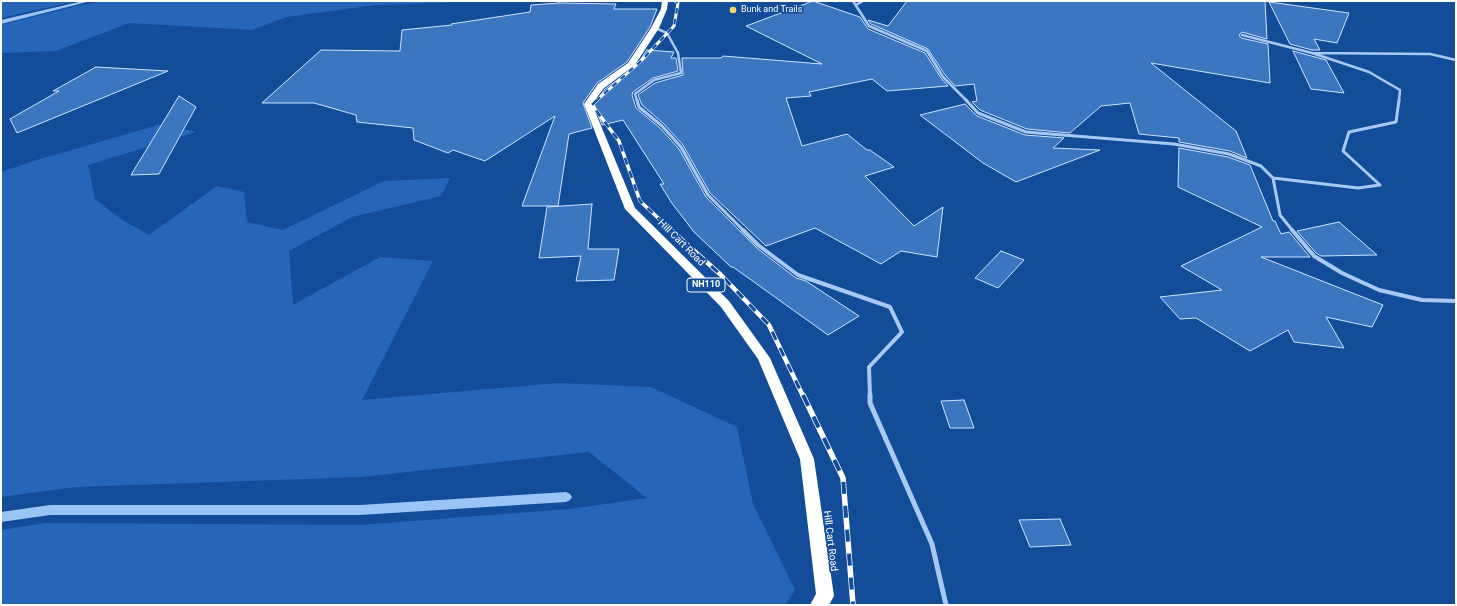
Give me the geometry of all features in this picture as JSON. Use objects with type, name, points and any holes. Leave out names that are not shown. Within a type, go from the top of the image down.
[{"type":"highway","name":"Hill Cart Road","points":[[665,1],[664,10],[655,28],[631,65],[601,86],[588,104],[630,209],[726,304],[764,358],[807,459],[825,596],[819,605]]},
{"type":"street","points":[[863,1],[854,3],[869,26],[927,51],[944,77],[978,113],[1026,132],[1174,144],[1229,154],[1261,166],[1273,178],[1280,215],[1314,256],[1342,273],[1379,290],[1422,300],[1456,301]]},
{"type":"street","points":[[655,28],[667,33],[678,53],[681,72],[654,80],[635,94],[639,107],[662,126],[681,147],[708,195],[758,245],[798,275],[890,307],[902,332],[868,367],[870,403],[932,544],[946,605]]},
{"type":"street","points":[[1242,35],[1312,53],[1369,72],[1400,90],[1396,122],[1349,132],[1343,151],[1380,184],[1358,188],[1273,178]]},
{"type":"street","points":[[1312,53],[1430,54],[1456,60]]},
{"type":"shaded area","points":[[1,1],[76,1],[1,18]]},
{"type":"shaded area","points":[[105,1],[489,1],[376,5],[286,17],[252,30],[129,23],[56,51],[1,53],[1,25],[77,6]]},
{"type":"shaded area","points":[[162,124],[196,132],[88,165],[95,199],[121,219],[149,235],[217,186],[244,192],[247,222],[283,230],[384,181],[450,178],[441,196],[352,217],[289,251],[293,305],[380,257],[433,261],[362,400],[558,383],[651,387],[737,427],[753,504],[795,590],[785,605],[1,605],[1,530],[45,523],[361,525],[570,509],[647,498],[589,452],[361,477],[76,487],[1,497],[1,172],[40,159]]},
{"type":"building","points":[[813,1],[860,17],[868,29],[925,53],[948,86],[887,91],[872,79],[809,92],[811,96],[786,98],[802,146],[847,134],[867,150],[870,150],[894,167],[865,176],[914,226],[943,207],[937,257],[901,251],[881,264],[815,228],[766,246],[710,193],[683,145],[664,124],[642,105],[638,95],[655,83],[683,75],[682,58],[721,58],[723,56],[822,64],[746,26]]},
{"type":"building","points":[[907,1],[1265,1],[1267,39],[1242,32],[1239,35],[1241,38],[1268,44],[1270,83],[1151,63],[1236,131],[1247,158],[1230,151],[1179,142],[1179,138],[1139,134],[1130,103],[1101,106],[1070,133],[1027,129],[980,110],[972,102],[977,101],[974,84],[955,86],[945,75],[928,49],[871,24],[868,20],[888,26]]},
{"type":"building","points":[[1269,2],[1349,13],[1337,43],[1314,39],[1320,50],[1312,50],[1290,44]]},
{"type":"building","points":[[559,3],[616,4],[614,9],[657,9],[650,27],[627,62],[597,83],[583,103],[592,128],[569,134],[558,206],[522,206],[555,116],[485,161],[453,150],[448,153],[414,140],[413,128],[357,122],[356,115],[314,103],[262,103],[321,50],[400,51],[402,30],[452,25],[451,24],[530,12],[531,5]]},
{"type":"building","points":[[647,50],[674,52],[671,58],[676,58],[678,71],[653,78],[633,92],[632,95],[636,108],[660,128],[679,149],[706,197],[758,249],[796,278],[806,281],[859,316],[828,335],[731,267],[694,232],[671,202],[660,184],[664,184],[623,120],[602,125],[594,104],[605,89],[636,66]]},
{"type":"building","points":[[1293,51],[1326,60],[1344,93],[1311,89]]},
{"type":"building","points":[[96,67],[168,71],[17,133],[10,119],[59,91],[53,91]]},
{"type":"building","points":[[179,96],[196,107],[159,174],[131,175]]},
{"type":"building","points":[[965,104],[977,116],[1025,135],[1064,138],[1053,148],[1100,150],[1016,182],[983,163],[920,115]]},
{"type":"building","points":[[1179,148],[1228,157],[1250,165],[1273,221],[1275,221],[1281,234],[1289,232],[1310,257],[1261,257],[1383,305],[1372,327],[1326,317],[1344,348],[1294,342],[1288,330],[1250,351],[1196,318],[1180,319],[1160,297],[1222,290],[1181,266],[1262,227],[1178,187]]},
{"type":"building","points":[[592,204],[588,249],[619,249],[614,280],[576,281],[581,256],[539,258],[547,207]]},
{"type":"building","points":[[1339,222],[1377,255],[1321,256],[1316,253],[1297,231]]},
{"type":"building","points":[[1001,251],[1024,260],[998,288],[975,278]]},
{"type":"building","points":[[964,400],[974,428],[950,428],[941,401]]},
{"type":"building","points":[[1060,519],[1071,545],[1030,547],[1019,520]]},
{"type":"waterway","points":[[1,22],[89,1]]},
{"type":"waterway","points":[[1,517],[50,510],[360,510],[566,497]]},
{"type":"railway","points":[[596,101],[641,61],[674,26],[678,3],[675,1]]},
{"type":"railway","points":[[596,101],[592,105],[619,141],[640,201],[672,231]]},
{"type":"railway","points":[[671,230],[721,275],[769,325],[803,396]]},
{"type":"railway","points":[[803,395],[843,478],[853,605]]},
{"type":"place","name":"Bunk and Trails","points":[[733,10]]}]
